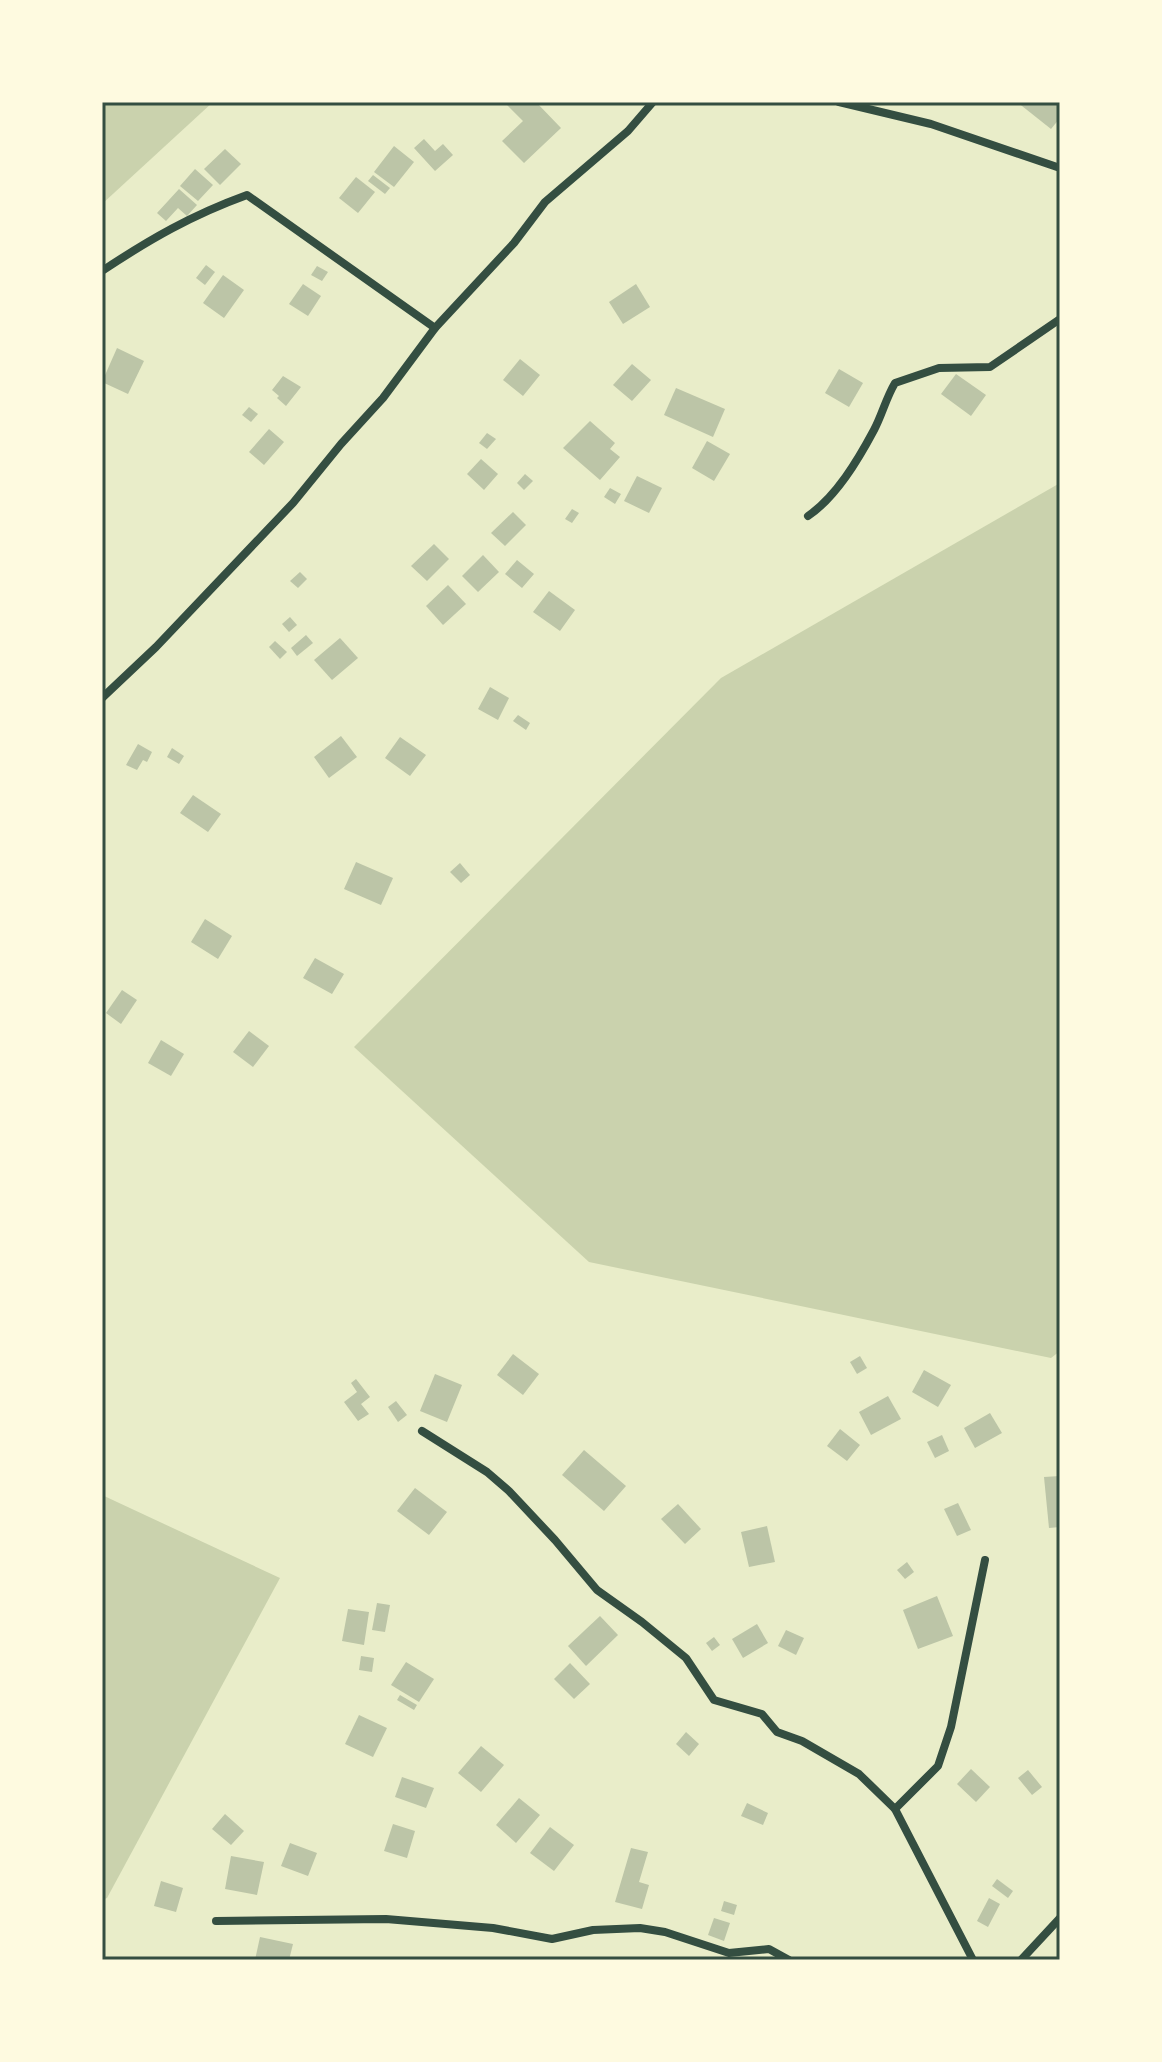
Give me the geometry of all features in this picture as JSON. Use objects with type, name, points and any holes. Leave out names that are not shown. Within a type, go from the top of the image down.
[{"type":"street","points":[[102,698],[218,584],[293,503],[383,398],[435,328],[514,243],[545,202],[628,131],[653,102]]},
{"type":"street","points":[[839,102],[931,124],[1060,168]]},
{"type":"street","points":[[102,271],[158,234],[247,195],[435,328]]},
{"type":"street","points":[[808,516],[823,506],[846,474],[875,428],[895,383],[939,368],[990,367],[1060,319]]},
{"type":"street","points":[[422,1431],[487,1472],[509,1491],[597,1590],[686,1658],[714,1700],[762,1714],[777,1732],[802,1741],[859,1774],[895,1809],[973,1960]]},
{"type":"street","points":[[895,1809],[938,1766],[951,1727],[985,1560]]},
{"type":"street","points":[[1021,1960],[1060,1918]]},
{"type":"street","points":[[216,1921],[386,1919],[493,1928],[552,1939],[593,1930],[640,1928],[665,1932],[729,1953],[769,1949],[789,1960]]},
{"type":"green space","points":[[102,102],[213,102],[102,204]]},
{"type":"green space","points":[[1060,483],[1060,1351],[1051,1358],[589,1262],[354,1047],[721,678]]},
{"type":"green space","points":[[102,1495],[280,1578],[107,1898],[102,1900]]},
{"type":"building","points":[[536,102],[561,128],[524,163],[502,141],[523,121],[506,104]]},
{"type":"building","points":[[1017,102],[1060,102],[1060,118],[1051,129]]},
{"type":"building","points":[[424,139],[435,151],[443,144],[453,155],[435,171],[414,148]]},
{"type":"building","points":[[394,146],[414,162],[394,187],[374,172]]},
{"type":"building","points":[[225,149],[241,164],[220,185],[204,169]]},
{"type":"building","points":[[195,169],[213,185],[198,201],[180,186]]},
{"type":"building","points":[[373,175],[390,188],[385,194],[368,181]]},
{"type":"building","points":[[356,177],[375,192],[358,213],[339,198]]},
{"type":"building","points":[[179,189],[197,205],[187,216],[178,208],[166,221],[157,213]]},
{"type":"building","points":[[206,265],[215,272],[205,285],[196,278]]},
{"type":"building","points":[[317,266],[328,272],[322,281],[311,275]]},
{"type":"building","points":[[223,275],[244,290],[224,318],[203,303]]},
{"type":"building","points":[[303,284],[321,296],[308,316],[289,304]]},
{"type":"building","points":[[636,284],[650,307],[623,324],[609,302]]},
{"type":"building","points":[[117,348],[144,361],[128,394],[102,382]]},
{"type":"building","points":[[520,359],[540,375],[523,396],[503,380]]},
{"type":"building","points":[[632,364],[651,380],[632,401],[613,385]]},
{"type":"building","points":[[839,369],[863,383],[849,407],[825,393]]},
{"type":"building","points":[[956,374],[986,395],[971,416],[941,394]]},
{"type":"building","points":[[283,376],[301,387],[286,406],[272,390]]},
{"type":"building","points":[[676,388],[725,409],[713,437],[664,415]]},
{"type":"building","points":[[249,407],[258,414],[251,422],[242,415]]},
{"type":"building","points":[[590,421],[615,443],[610,449],[620,457],[600,480],[563,448]]},
{"type":"building","points":[[269,429],[284,442],[264,465],[249,452]]},
{"type":"building","points":[[487,433],[496,439],[487,449],[479,443]]},
{"type":"building","points":[[707,441],[730,454],[714,481],[692,468]]},
{"type":"building","points":[[481,459],[498,474],[484,490],[467,474]]},
{"type":"building","points":[[525,474],[533,481],[524,490],[517,483]]},
{"type":"building","points":[[637,476],[662,488],[649,513],[624,501]]},
{"type":"building","points":[[610,488],[621,494],[615,504],[604,497]]},
{"type":"building","points":[[572,509],[579,513],[572,523],[565,519]]},
{"type":"building","points":[[513,512],[526,525],[505,546],[491,533]]},
{"type":"building","points":[[434,544],[449,559],[427,581],[411,566]]},
{"type":"building","points":[[483,555],[499,572],[478,592],[462,576]]},
{"type":"building","points":[[517,560],[534,574],[522,588],[505,574]]},
{"type":"building","points":[[300,572],[307,579],[298,588],[290,581]]},
{"type":"building","points":[[448,585],[466,604],[443,625],[426,606]]},
{"type":"building","points":[[549,591],[575,610],[560,631],[533,612]]},
{"type":"building","points":[[290,617],[297,625],[289,632],[282,624]]},
{"type":"building","points":[[306,635],[313,643],[297,656],[291,648]]},
{"type":"building","points":[[340,638],[358,658],[332,680],[314,660]]},
{"type":"building","points":[[275,641],[287,652],[280,659],[269,647]]},
{"type":"building","points":[[490,687],[509,698],[498,720],[478,709]]},
{"type":"building","points":[[518,715],[530,723],[526,730],[513,721]]},
{"type":"building","points":[[341,736],[357,757],[329,778],[314,757]]},
{"type":"building","points":[[400,737],[426,755],[410,776],[385,758]]},
{"type":"building","points":[[138,744],[152,752],[147,762],[143,760],[137,770],[126,765]]},
{"type":"building","points":[[172,748],[184,756],[179,764],[167,757]]},
{"type":"building","points":[[193,795],[221,814],[208,832],[180,813]]},
{"type":"building","points":[[356,862],[393,878],[381,905],[344,889]]},
{"type":"building","points":[[460,863],[470,875],[461,883],[450,872]]},
{"type":"building","points":[[205,919],[232,936],[218,959],[191,942]]},
{"type":"building","points":[[315,958],[344,974],[332,994],[303,978]]},
{"type":"building","points":[[122,990],[137,1000],[121,1024],[106,1013]]},
{"type":"building","points":[[249,1031],[269,1046],[253,1067],[233,1052]]},
{"type":"building","points":[[161,1040],[184,1054],[171,1076],[148,1063]]},
{"type":"building","points":[[513,1354],[539,1374],[523,1395],[497,1375]]},
{"type":"building","points":[[860,1356],[867,1368],[857,1374],[850,1362]]},
{"type":"building","points":[[924,1370],[951,1385],[938,1407],[912,1392]]},
{"type":"building","points":[[435,1374],[462,1385],[447,1422],[420,1411]]},
{"type":"building","points":[[356,1379],[370,1397],[361,1404],[369,1414],[358,1421],[344,1402],[357,1392],[351,1383]]},
{"type":"building","points":[[888,1396],[901,1419],[871,1435],[859,1412]]},
{"type":"building","points":[[396,1401],[407,1415],[398,1422],[388,1407]]},
{"type":"building","points":[[990,1413],[1002,1433],[975,1448],[964,1428]]},
{"type":"building","points":[[840,1429],[860,1445],[847,1461],[827,1446]]},
{"type":"building","points":[[942,1435],[949,1451],[935,1458],[927,1442]]},
{"type":"building","points":[[584,1450],[626,1486],[604,1511],[562,1475]]},
{"type":"building","points":[[1060,1476],[1060,1527],[1049,1528],[1044,1477]]},
{"type":"building","points":[[415,1488],[447,1512],[429,1535],[397,1511]]},
{"type":"building","points":[[958,1503],[971,1530],[957,1536],[944,1509]]},
{"type":"building","points":[[678,1504],[701,1529],[685,1544],[661,1519]]},
{"type":"building","points":[[767,1526],[775,1562],[749,1567],[741,1532]]},
{"type":"building","points":[[907,1562],[914,1572],[905,1579],[897,1570]]},
{"type":"building","points":[[937,1596],[953,1636],[918,1649],[903,1610]]},
{"type":"building","points":[[377,1603],[390,1605],[385,1632],[372,1630]]},
{"type":"building","points":[[348,1609],[369,1612],[364,1645],[342,1641]]},
{"type":"building","points":[[600,1616],[618,1635],[586,1666],[568,1646]]},
{"type":"building","points":[[757,1624],[768,1643],[743,1658],[732,1639]]},
{"type":"building","points":[[786,1630],[804,1638],[796,1655],[778,1646]]},
{"type":"building","points":[[714,1637],[720,1645],[712,1651],[706,1643]]},
{"type":"building","points":[[361,1656],[374,1658],[372,1672],[359,1670]]},
{"type":"building","points":[[406,1662],[434,1679],[419,1702],[391,1685]]},
{"type":"building","points":[[570,1663],[590,1684],[574,1699],[554,1679]]},
{"type":"building","points":[[400,1695],[417,1705],[414,1710],[397,1700]]},
{"type":"building","points":[[359,1715],[387,1728],[373,1757],[345,1744]]},
{"type":"building","points":[[686,1732],[699,1744],[689,1756],[676,1744]]},
{"type":"building","points":[[481,1746],[504,1765],[481,1792],[458,1773]]},
{"type":"building","points":[[971,1769],[990,1787],[976,1802],[957,1784]]},
{"type":"building","points":[[1028,1770],[1042,1787],[1032,1795],[1018,1778]]},
{"type":"building","points":[[402,1777],[434,1788],[426,1808],[395,1797]]},
{"type":"building","points":[[519,1798],[540,1815],[516,1843],[496,1825]]},
{"type":"building","points":[[747,1803],[768,1813],[763,1825],[741,1816]]},
{"type":"building","points":[[225,1814],[244,1831],[231,1845],[212,1829]]},
{"type":"building","points":[[393,1824],[415,1831],[407,1858],[384,1851]]},
{"type":"building","points":[[550,1827],[574,1845],[554,1871],[530,1853]]},
{"type":"building","points":[[290,1843],[317,1853],[308,1876],[281,1866]]},
{"type":"building","points":[[631,1848],[648,1852],[639,1882],[649,1885],[642,1909],[615,1902]]},
{"type":"building","points":[[231,1856],[264,1862],[257,1895],[225,1889]]},
{"type":"building","points":[[997,1879],[1013,1891],[1008,1898],[992,1886]]},
{"type":"building","points":[[161,1881],[183,1888],[176,1912],[154,1906]]},
{"type":"building","points":[[989,1898],[1000,1904],[988,1927],[977,1921]]},
{"type":"building","points":[[724,1901],[737,1905],[734,1915],[721,1911]]},
{"type":"building","points":[[714,1918],[730,1923],[724,1941],[708,1935]]},
{"type":"building","points":[[260,1937],[293,1944],[289,1960],[255,1960]]}]
